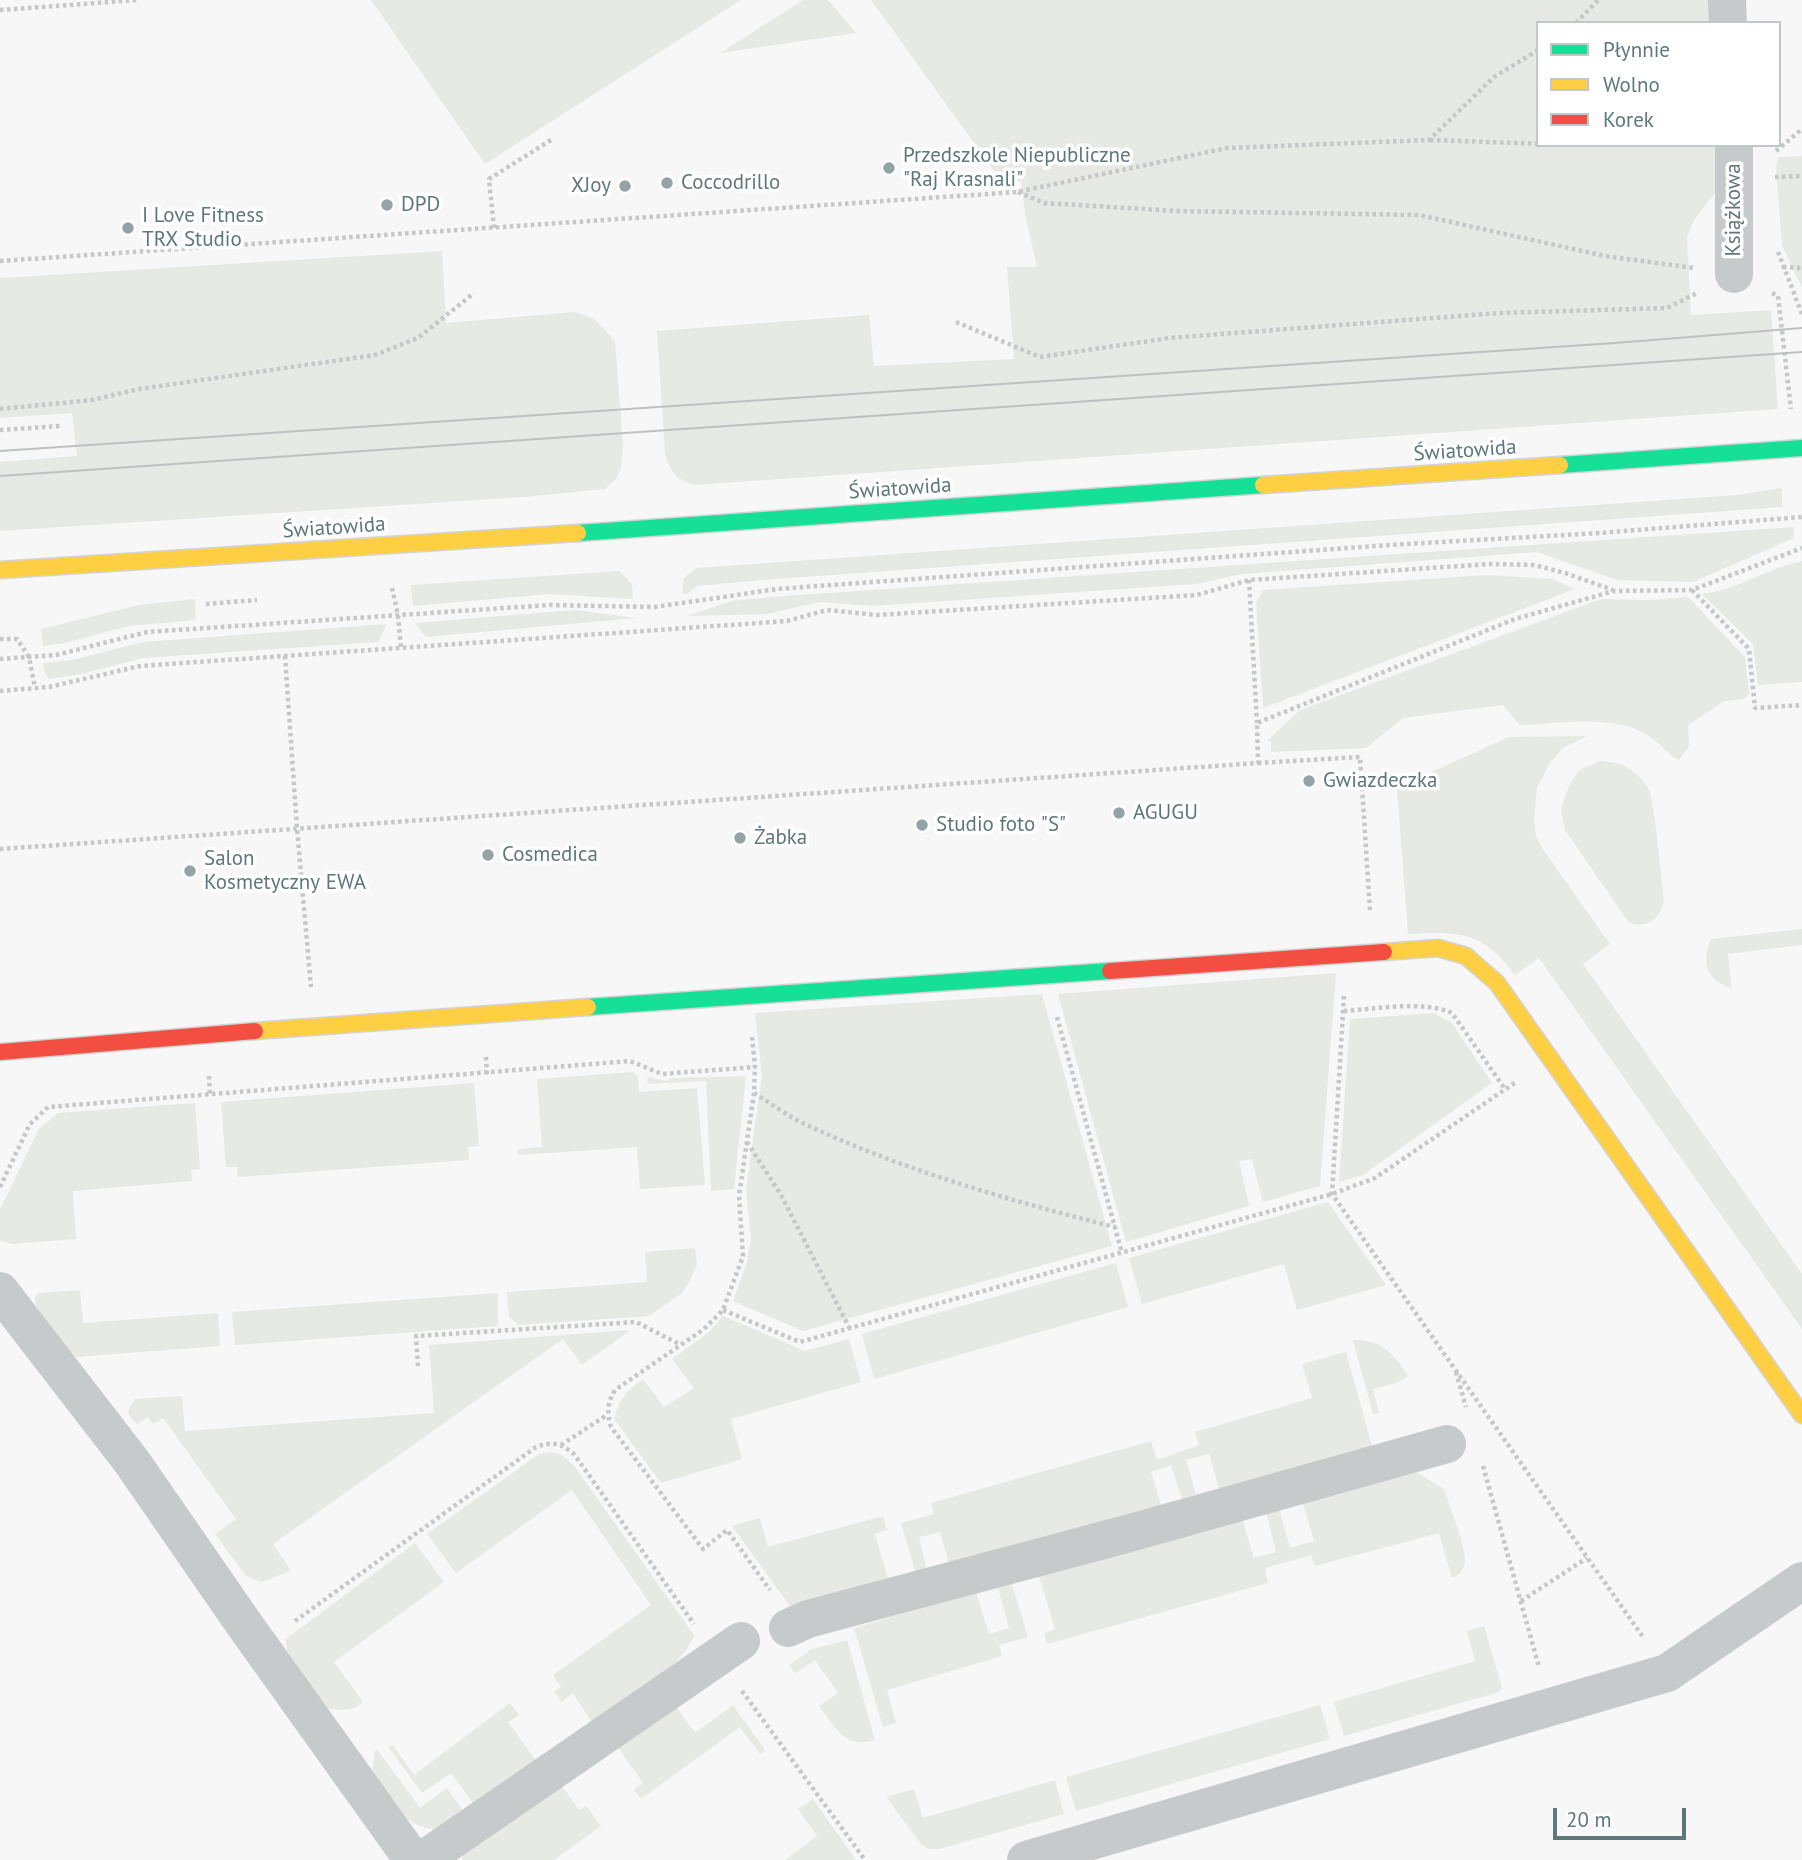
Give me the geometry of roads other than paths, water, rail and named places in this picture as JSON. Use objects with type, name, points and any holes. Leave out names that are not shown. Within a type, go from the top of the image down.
[{"type":"street","points":[[1727,0],[1728,21]]},
{"type":"street","name":"Książkowa","points":[[1734,147],[1734,274]]},
{"type":"street","name":"Światowida","points":[[0,570],[1802,448]]},
{"type":"street","points":[[0,1052],[205,1034],[1438,948],[1466,956],[1497,983],[1802,1415]]},
{"type":"street","points":[[0,1291],[132,1462],[413,1860]]},
{"type":"street","points":[[791,1627],[808,1619],[1130,1533],[1447,1444]]},
{"type":"street","points":[[1026,1860],[1667,1672],[1802,1581]]},
{"type":"street","points":[[423,1860],[729,1649]]},
{"type":"tram line","points":[[0,451],[1615,343],[1802,328]]},
{"type":"tram line","points":[[0,476],[1802,352]]},
{"type":"place","name":"Przedszkole Niepubliczne \"Raj Krasnali\"","points":[[889,168]]},
{"type":"place","name":"Coccodrillo","points":[[667,183]]},
{"type":"place","name":"XJoy","points":[[625,186]]},
{"type":"place","name":"DPD","points":[[387,205]]},
{"type":"place","name":"I Love Fitness TRX Studio","points":[[128,228]]},
{"type":"place","name":"Gwiazdeczka","points":[[1309,781]]},
{"type":"place","name":"AGUGU","points":[[1119,813]]},
{"type":"place","name":"Studio foto \"S\"","points":[[922,825]]},
{"type":"place","name":"Żabka","points":[[740,838]]},
{"type":"place","name":"Cosmedica","points":[[488,855]]},
{"type":"place","name":"Salon Kosmetyczny EWA","points":[[190,871]]}]
